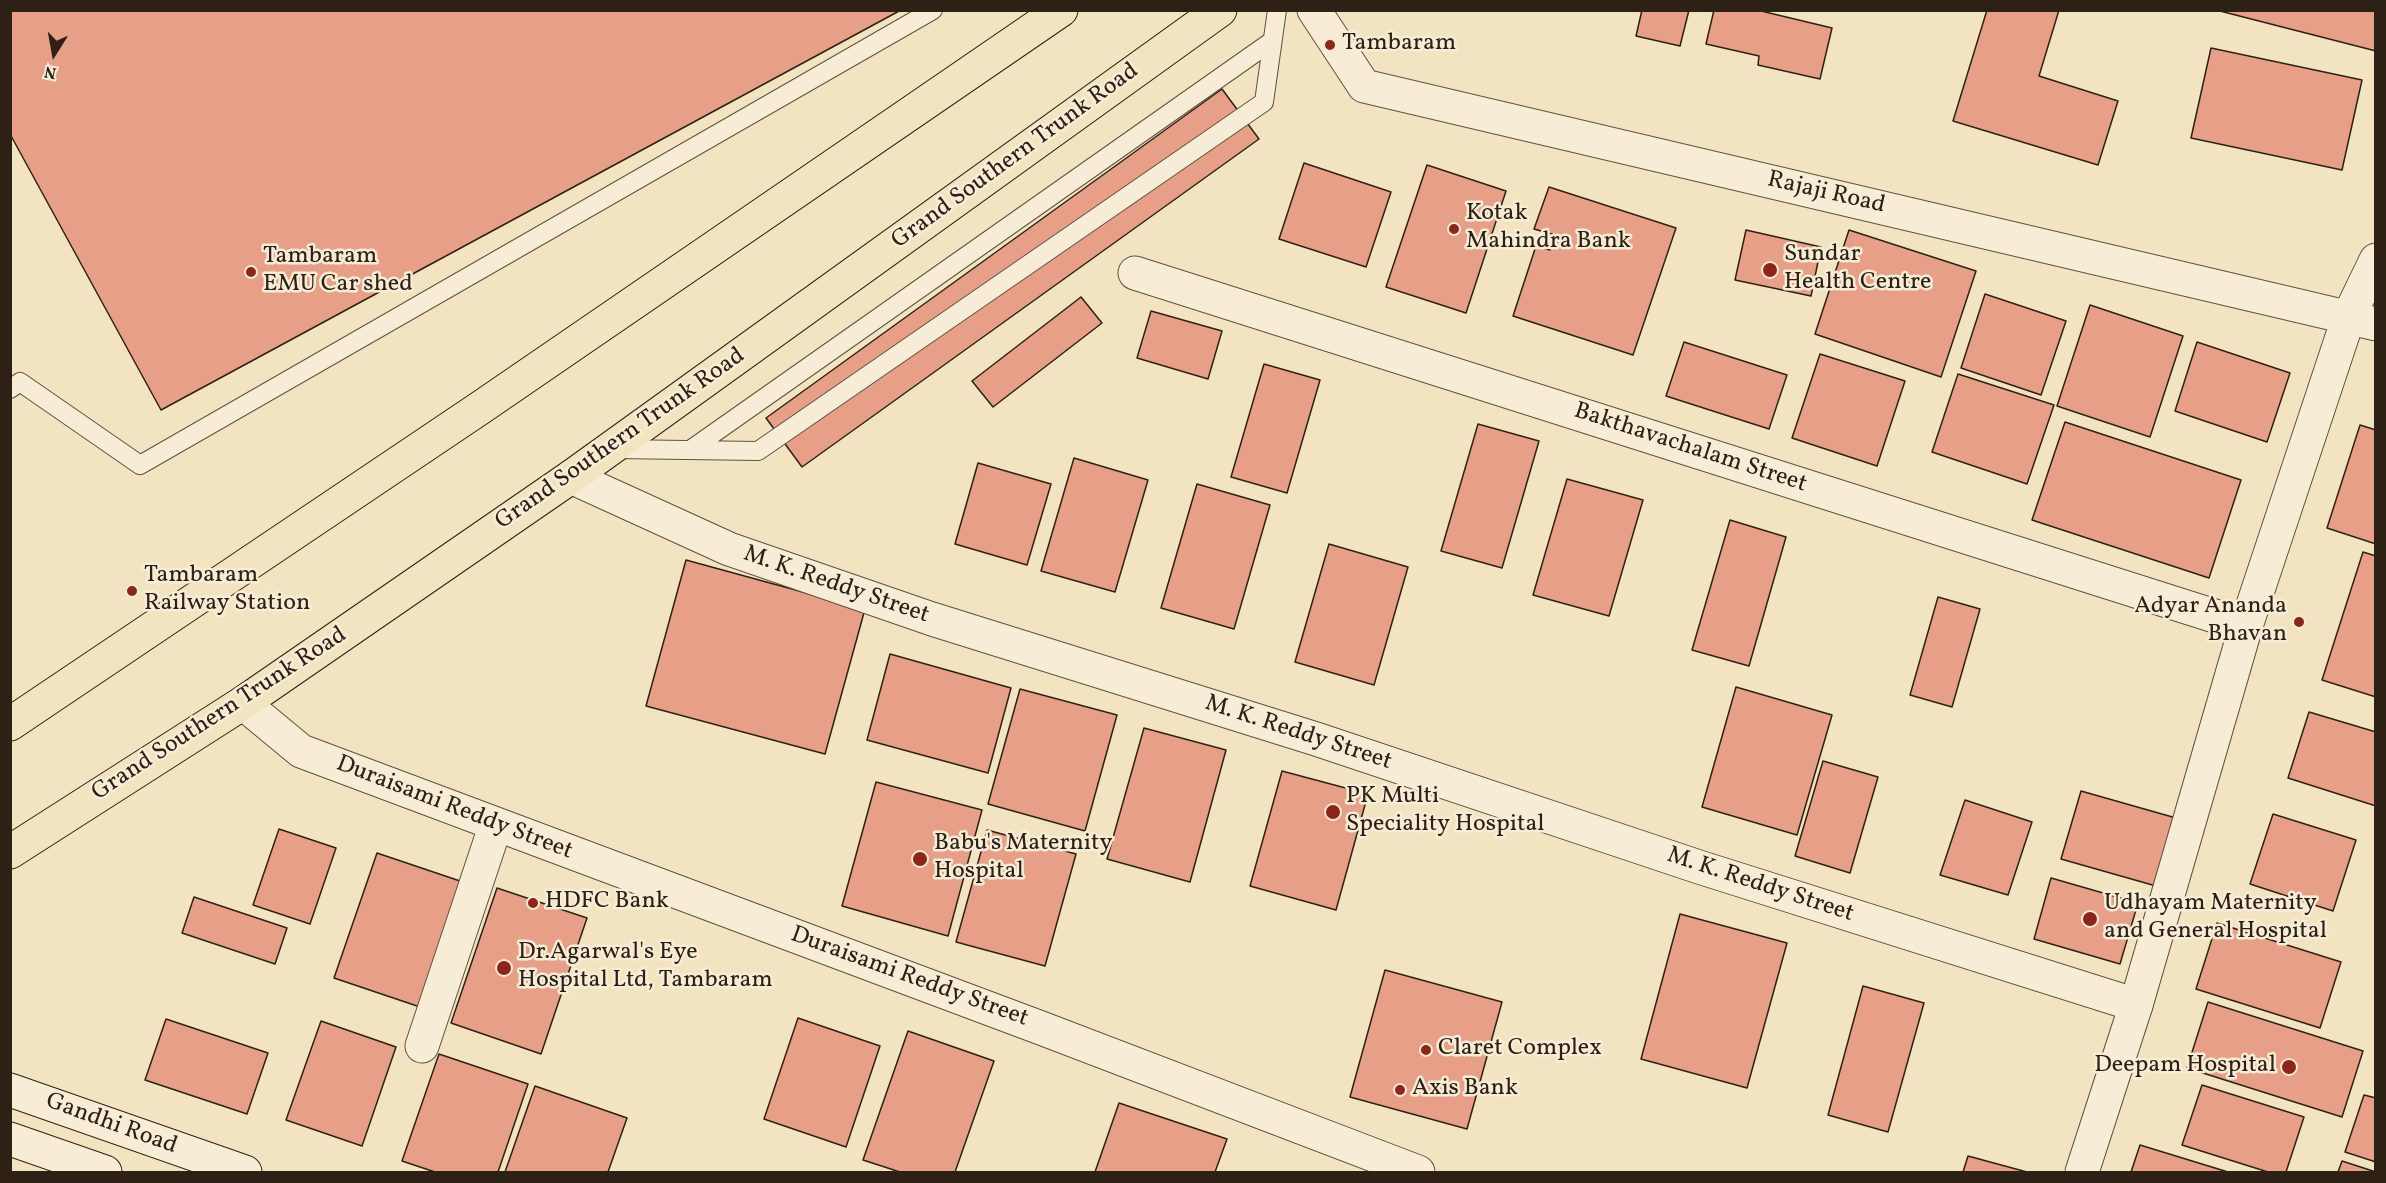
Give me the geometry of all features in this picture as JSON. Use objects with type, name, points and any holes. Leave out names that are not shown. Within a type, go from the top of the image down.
[{"type":"main road","name":"Grand Southern Trunk Road","points":[[10,852],[243,703],[571,477],[1220,10]]},
{"type":"main road","points":[[10,724],[480,408],[1045,15]]},
{"type":"street","name":"Rajaji Road","points":[[1314,10],[1364,86],[2362,320]]},
{"type":"street","points":[[2082,1173],[2136,1005],[2246,626],[2362,320],[2376,260]]},
{"type":"street","name":"Bakthavachalam Street","points":[[1134,273],[2246,626]]},
{"type":"street","name":"M. K. Reddy Street","points":[[571,477],[729,549],[932,619],[1316,739],[1698,867],[2136,1005]]},
{"type":"street","name":"Duraisami Reddy Street","points":[[243,703],[301,751],[1041,1028],[1418,1173]]},
{"type":"street","points":[[422,1046],[496,824]]},
{"type":"street","name":"Gandhi Road","points":[[10,1089],[245,1173]]},
{"type":"street","name":"Gandhi Road","points":[[10,1139],[105,1173]]},
{"type":"lane","points":[[10,390],[20,382],[140,465],[933,10]]},
{"type":"lane","points":[[611,449],[758,451],[1264,102],[1277,10]]},
{"type":"lane","points":[[690,450],[1272,41]]},
{"type":"building","name":"Tambaram EMU Car shed","points":[[10,10],[901,10],[161,410],[10,134]]},
{"type":"building","points":[[1642,10],[1689,10],[1680,46],[1636,36]]},
{"type":"building","points":[[1714,10],[1757,10],[1832,28],[1820,79],[1758,65],[1759,56],[1706,44]]},
{"type":"building","points":[[1987,10],[2059,10],[2039,76],[2118,101],[2098,165],[1953,121]]},
{"type":"building","points":[[2216,10],[2376,10],[2376,51]]},
{"type":"building","points":[[2211,48],[2362,80],[2342,170],[2191,138]]},
{"type":"building","points":[[1222,89],[1259,139],[802,467],[766,418]]},
{"type":"building","points":[[1304,163],[1391,192],[1366,267],[1279,239]]},
{"type":"building","points":[[1427,165],[1506,191],[1466,313],[1386,287]]},
{"type":"building","points":[[1549,187],[1676,228],[1633,355],[1513,316],[1536,246],[1550,250],[1555,235],[1534,229]]},
{"type":"building","points":[[1746,230],[1821,247],[1811,296],[1735,280]]},
{"type":"building","points":[[1849,230],[1976,271],[1941,377],[1815,334]]},
{"type":"building","points":[[1985,294],[2066,321],[2041,395],[1961,368]]},
{"type":"building","points":[[1081,297],[1102,323],[993,407],[972,381]]},
{"type":"building","points":[[2090,305],[2183,336],[2150,437],[2057,406]]},
{"type":"building","points":[[1151,311],[1222,331],[1208,379],[1137,358]]},
{"type":"building","points":[[1684,342],[1787,375],[1769,429],[1666,396]]},
{"type":"building","points":[[2197,342],[2290,373],[2267,442],[2175,411]]},
{"type":"building","points":[[1820,354],[1905,381],[1877,466],[1792,438]]},
{"type":"building","points":[[1264,364],[1320,380],[1287,493],[1231,477]]},
{"type":"building","points":[[1958,374],[2054,405],[2027,484],[1932,452]]},
{"type":"building","points":[[2065,422],[2241,480],[2209,578],[2032,520]]},
{"type":"building","points":[[1478,424],[1539,441],[1502,568],[1441,551]]},
{"type":"building","points":[[2360,425],[2376,430],[2376,544],[2327,528]]},
{"type":"building","points":[[1074,458],[1148,480],[1115,592],[1041,571]]},
{"type":"building","points":[[978,463],[1051,484],[1027,565],[955,544]]},
{"type":"building","points":[[1567,479],[1643,500],[1609,616],[1533,595]]},
{"type":"building","points":[[1197,484],[1270,505],[1234,629],[1161,608]]},
{"type":"building","points":[[1730,520],[1786,537],[1749,666],[1692,650]]},
{"type":"building","points":[[1329,544],[1408,567],[1374,685],[1295,662]]},
{"type":"building","points":[[2363,552],[2376,556],[2376,697],[2322,680]]},
{"type":"building","points":[[686,560],[865,609],[825,754],[646,706]]},
{"type":"building","points":[[1938,597],[1980,609],[1952,707],[1910,695]]},
{"type":"building","points":[[890,654],[1011,688],[988,773],[867,740]]},
{"type":"building","points":[[1736,687],[1832,715],[1797,835],[1702,807]]},
{"type":"building","points":[[1020,689],[1117,715],[1085,831],[988,804]]},
{"type":"building","points":[[2309,712],[2376,732],[2376,806],[2288,778]]},
{"type":"building","points":[[1144,728],[1226,750],[1190,882],[1107,859]]},
{"type":"building","points":[[1823,761],[1878,777],[1850,873],[1795,856]]},
{"type":"building","points":[[1282,771],[1368,794],[1336,910],[1250,886]]},
{"type":"building","points":[[876,782],[982,810],[948,936],[842,906]]},
{"type":"building","points":[[2081,791],[2183,820],[2163,888],[2061,859]]},
{"type":"building","points":[[1965,800],[2032,822],[2008,895],[1940,875]]},
{"type":"building","points":[[2273,814],[2356,840],[2333,911],[2250,884]]},
{"type":"building","points":[[279,829],[336,848],[310,924],[253,905]]},
{"type":"building","points":[[987,830],[1076,854],[1045,966],[956,942]]},
{"type":"building","points":[[377,853],[463,882],[420,1007],[334,978]]},
{"type":"building","points":[[2051,878],[2138,903],[2120,964],[2034,939]]},
{"type":"building","points":[[497,888],[587,918],[541,1054],[451,1023]]},
{"type":"building","points":[[194,897],[287,928],[275,964],[182,933]]},
{"type":"building","points":[[1680,914],[1787,943],[1747,1088],[1641,1059]]},
{"type":"building","points":[[2217,923],[2341,962],[2320,1028],[2196,989]]},
{"type":"building","name":"Claret Complex","points":[[1385,970],[1502,1002],[1467,1129],[1350,1097]]},
{"type":"building","points":[[1863,986],[1924,1003],[1888,1132],[1828,1115]]},
{"type":"building","points":[[2208,1002],[2363,1051],[2342,1117],[2187,1068]]},
{"type":"building","points":[[798,1018],[880,1046],[846,1147],[764,1119]]},
{"type":"building","points":[[166,1019],[268,1053],[247,1114],[145,1080]]},
{"type":"building","points":[[321,1021],[396,1047],[362,1146],[286,1120]]},
{"type":"building","points":[[908,1031],[994,1061],[955,1172],[900,1172],[863,1160]]},
{"type":"building","points":[[439,1054],[528,1084],[498,1172],[435,1172],[402,1161]]},
{"type":"building","points":[[2202,1085],[2304,1117],[2286,1172],[2268,1172],[2182,1145]]},
{"type":"building","points":[[535,1086],[627,1118],[608,1172],[505,1172]]},
{"type":"building","points":[[2364,1095],[2376,1098],[2376,1162],[2345,1152]]},
{"type":"building","points":[[1119,1103],[1227,1139],[1215,1172],[1095,1172]]},
{"type":"building","points":[[2140,1145],[2228,1172],[2131,1172]]},
{"type":"building","points":[[1968,1156],[2027,1172],[1963,1172]]},
{"type":"building","points":[[2342,1161],[2376,1172],[2338,1172]]},
{"type":"place","name":"Tambaram","points":[[1330,45]]},
{"type":"place","name":"Kotak Mahindra Bank","points":[[1454,229]]},
{"type":"place","name":"Sundar Health Centre","points":[[1770,270]]},
{"type":"place","name":"Tambaram EMU Car shed","points":[[251,272]]},
{"type":"place","name":"Tambaram Railway Station","points":[[132,591]]},
{"type":"place","name":"Adyar Ananda Bhavan","points":[[2299,622]]},
{"type":"place","name":"PK Multi Speciality Hospital","points":[[1333,812]]},
{"type":"place","name":"Babu's Maternity Hospital","points":[[920,859]]},
{"type":"place","name":"HDFC Bank","points":[[533,903]]},
{"type":"place","name":"Udhayam Maternity and General Hospital","points":[[2090,919]]},
{"type":"place","name":"Dr.Agarwal's Eye Hospital Ltd, Tambaram","points":[[504,968]]},
{"type":"place","name":"Claret Complex","points":[[1426,1050]]},
{"type":"place","name":"Deepam Hospital","points":[[2289,1067]]},
{"type":"place","name":"Axis Bank","points":[[1400,1090]]}]
